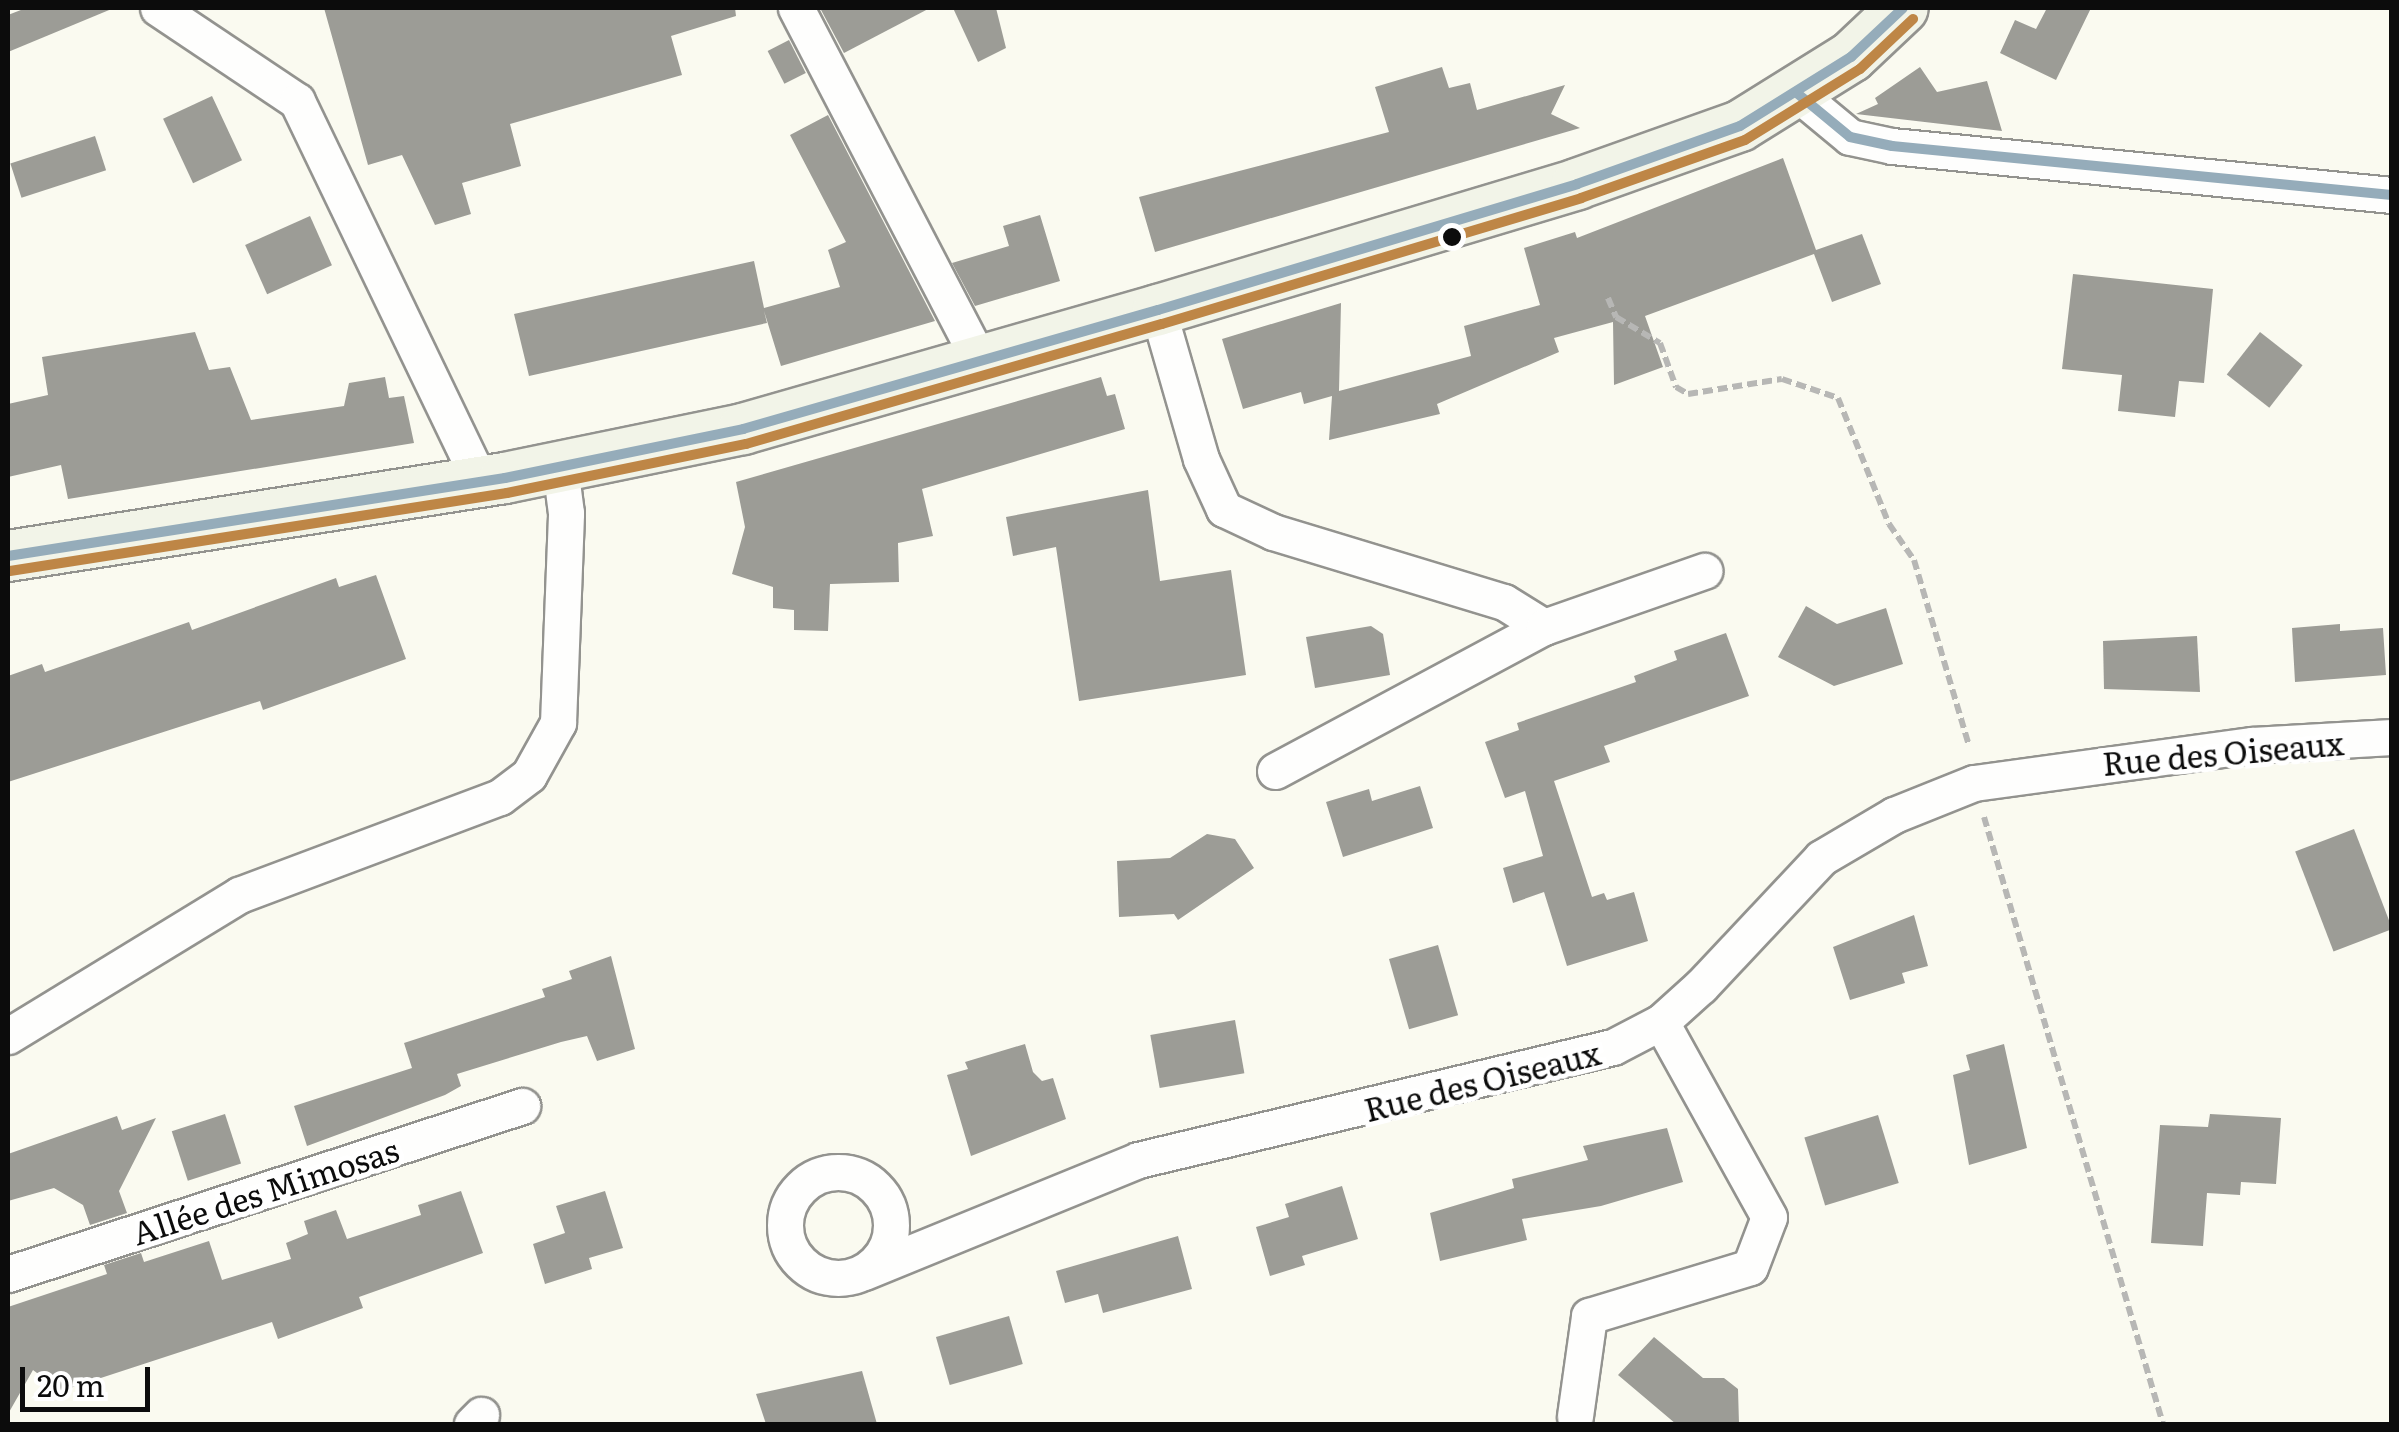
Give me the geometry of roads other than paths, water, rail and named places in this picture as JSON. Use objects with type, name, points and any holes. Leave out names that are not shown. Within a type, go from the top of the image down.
[{"type":"main road","points":[[8,556],[480,482],[742,429],[1158,310],[1577,184],[1740,126],[1798,94],[1903,8]]},
{"type":"street","points":[[158,8],[297,101],[480,482]]},
{"type":"street","points":[[796,8],[980,360]]},
{"type":"street","points":[[1798,94],[1850,137],[1892,146],[2392,196]]},
{"type":"street","points":[[1158,310],[1201,458],[1224,509],[1274,532],[1504,602],[1544,626]]},
{"type":"street","points":[[8,1036],[238,895],[500,797],[529,775],[558,723],[566,512],[560,467]]},
{"type":"street","points":[[1274,771],[1544,626],[1704,571]]},
{"type":"street","name":"Rue des Oiseaux","points":[[864,1272],[932,1250],[1138,1160],[1535,1070],[1613,1048],[1661,1022],[1822,858],[1894,815],[1974,783],[2252,745],[2392,738]]},
{"type":"street","points":[[1575,1416],[1589,1316],[1750,1267],[1769,1217],[1661,1022]]},
{"type":"street","name":"Allée des Mimosas","points":[[8,1274],[522,1106]]}]
